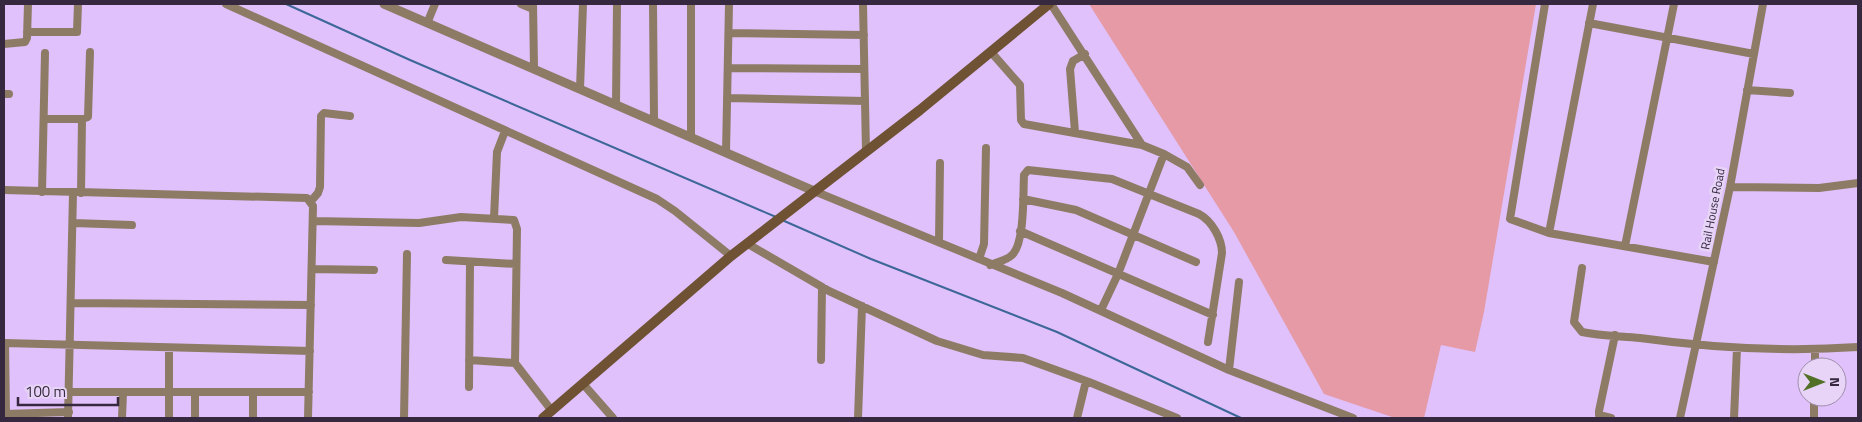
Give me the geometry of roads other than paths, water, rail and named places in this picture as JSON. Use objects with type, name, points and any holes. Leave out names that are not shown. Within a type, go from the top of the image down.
[{"type":"main road","points":[[543,418],[731,256],[920,110],[1050,4]]},
{"type":"street","points":[[4,44],[24,42],[27,32],[28,4]]},
{"type":"street","points":[[27,32],[77,32],[78,4]]},
{"type":"street","points":[[226,4],[657,199],[731,256]]},
{"type":"street","points":[[384,4],[428,21],[580,89],[654,119],[810,194],[938,242],[1101,310],[1229,370],[1353,418]]},
{"type":"street","points":[[428,21],[435,4]]},
{"type":"street","points":[[521,4],[533,6],[534,68]]},
{"type":"street","points":[[580,89],[583,4]]},
{"type":"street","points":[[616,103],[617,4]]},
{"type":"street","points":[[653,4],[654,119]]},
{"type":"street","points":[[691,4],[691,137]]},
{"type":"street","points":[[726,152],[729,4]]},
{"type":"street","points":[[863,4],[866,151]]},
{"type":"street","points":[[1050,4],[1085,54],[1142,145]]},
{"type":"street","points":[[1545,4],[1509,215],[1513,221],[1549,233],[1714,262]]},
{"type":"street","points":[[1549,233],[1593,4]]},
{"type":"street","points":[[1625,246],[1674,4]]},
{"type":"street","name":"Rail House Road","points":[[1680,418],[1730,187],[1763,4]]},
{"type":"street","points":[[1589,23],[1754,54]]},
{"type":"street","points":[[729,33],[864,35]]},
{"type":"street","points":[[44,119],[82,119],[89,114],[90,52]]},
{"type":"street","points":[[991,52],[1020,86],[1022,122],[1026,125],[1142,145],[1164,154],[1187,167],[1200,185]]},
{"type":"street","points":[[42,192],[45,54]]},
{"type":"street","points":[[1075,132],[1070,70],[1073,61],[1085,54]]},
{"type":"street","points":[[728,68],[864,69]]},
{"type":"street","points":[[1748,90],[1790,93]]},
{"type":"street","points":[[728,98],[865,101]]},
{"type":"street","points":[[308,418],[313,221],[311,201],[318,193],[320,186],[321,116],[324,113],[350,116]]},
{"type":"street","points":[[82,119],[73,223],[71,303],[70,346],[69,392],[68,415],[9,415],[4,343],[70,346],[310,351]]},
{"type":"street","points":[[494,218],[497,152],[505,131]]},
{"type":"street","points":[[979,259],[984,244],[986,148]]},
{"type":"street","points":[[1101,310],[1118,274],[1164,154]]},
{"type":"street","points":[[938,242],[940,163]]},
{"type":"street","points":[[990,264],[1004,260],[1013,254],[1020,231],[1024,175],[1030,170],[1112,179],[1205,217],[1221,243],[1222,253],[1208,342]]},
{"type":"street","points":[[1730,187],[1819,188],[1858,183]]},
{"type":"street","points":[[4,190],[302,198],[311,201]]},
{"type":"street","points":[[1023,199],[1076,210],[1196,262]]},
{"type":"street","points":[[313,221],[419,223],[461,217],[510,218],[517,224],[515,363],[552,410]]},
{"type":"street","points":[[73,223],[132,225]]},
{"type":"street","points":[[1020,231],[1213,315]]},
{"type":"street","points":[[752,241],[822,287],[937,341],[983,355],[1023,358],[1086,381],[1173,417]]},
{"type":"street","points":[[404,418],[407,254]]},
{"type":"street","points":[[446,260],[516,264]]},
{"type":"street","points":[[469,387],[470,262]]},
{"type":"street","points":[[1582,268],[1574,322],[1582,332],[1697,346],[1815,350],[1858,347]]},
{"type":"street","points":[[312,269],[374,270]]},
{"type":"street","points":[[1229,370],[1240,282]]},
{"type":"street","points":[[821,360],[822,287]]},
{"type":"street","points":[[71,303],[311,305]]},
{"type":"street","points":[[858,418],[862,306]]},
{"type":"street","points":[[1611,418],[1599,415],[1599,411],[1615,335]]},
{"type":"street","points":[[169,348],[169,418]]},
{"type":"street","points":[[1734,418],[1737,348]]},
{"type":"street","points":[[1815,350],[1815,357]]},
{"type":"street","points":[[470,360],[515,363]]},
{"type":"street","points":[[1077,418],[1086,381]]},
{"type":"street","points":[[584,384],[613,418]]},
{"type":"street","points":[[69,392],[309,392]]},
{"type":"street","points":[[122,392],[122,418]]},
{"type":"street","points":[[253,392],[253,418]]},
{"type":"street","points":[[195,393],[195,418]]},
{"type":"waterway","points":[[286,4],[410,60],[776,217]]},
{"type":"waterway","points":[[782,220],[871,259],[1057,332],[1241,418]]}]
